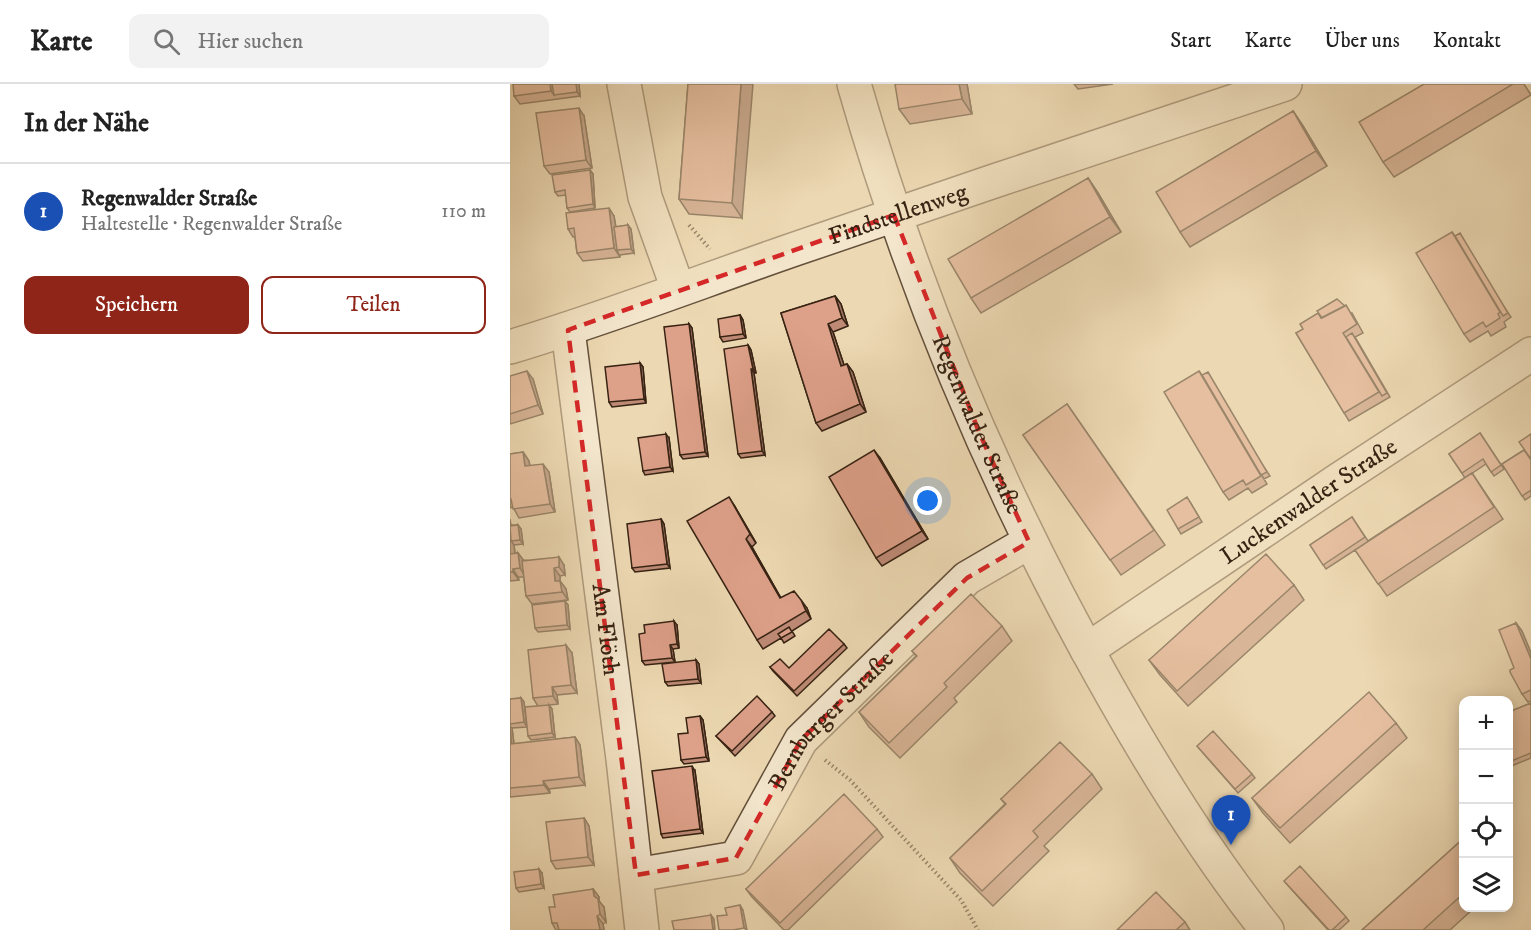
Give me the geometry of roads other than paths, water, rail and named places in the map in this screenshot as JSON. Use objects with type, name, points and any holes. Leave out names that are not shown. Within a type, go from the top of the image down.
[{"type":"street","points":[[624,84],[645,197],[678,289]]},
{"type":"street","name":"Regenwalder Straße","points":[[854,84],[894,215],[934,321],[979,432],[1029,542],[1141,746],[1203,841],[1267,930]]},
{"type":"street","name":"Findstellenweg","points":[[510,347],[568,330],[678,289],[1285,84]]},
{"type":"street","name":"Am Flöth","points":[[568,330],[642,930]]},
{"type":"street","name":"Luckenwalder Straße","points":[[1087,650],[1371,458],[1531,354]]},
{"type":"street","name":"Bernburger Straße","points":[[636,875],[736,858],[801,740],[967,578],[1029,542]]},
{"type":"place","name":"Regenwalder Straße","points":[[1231,845]]}]
